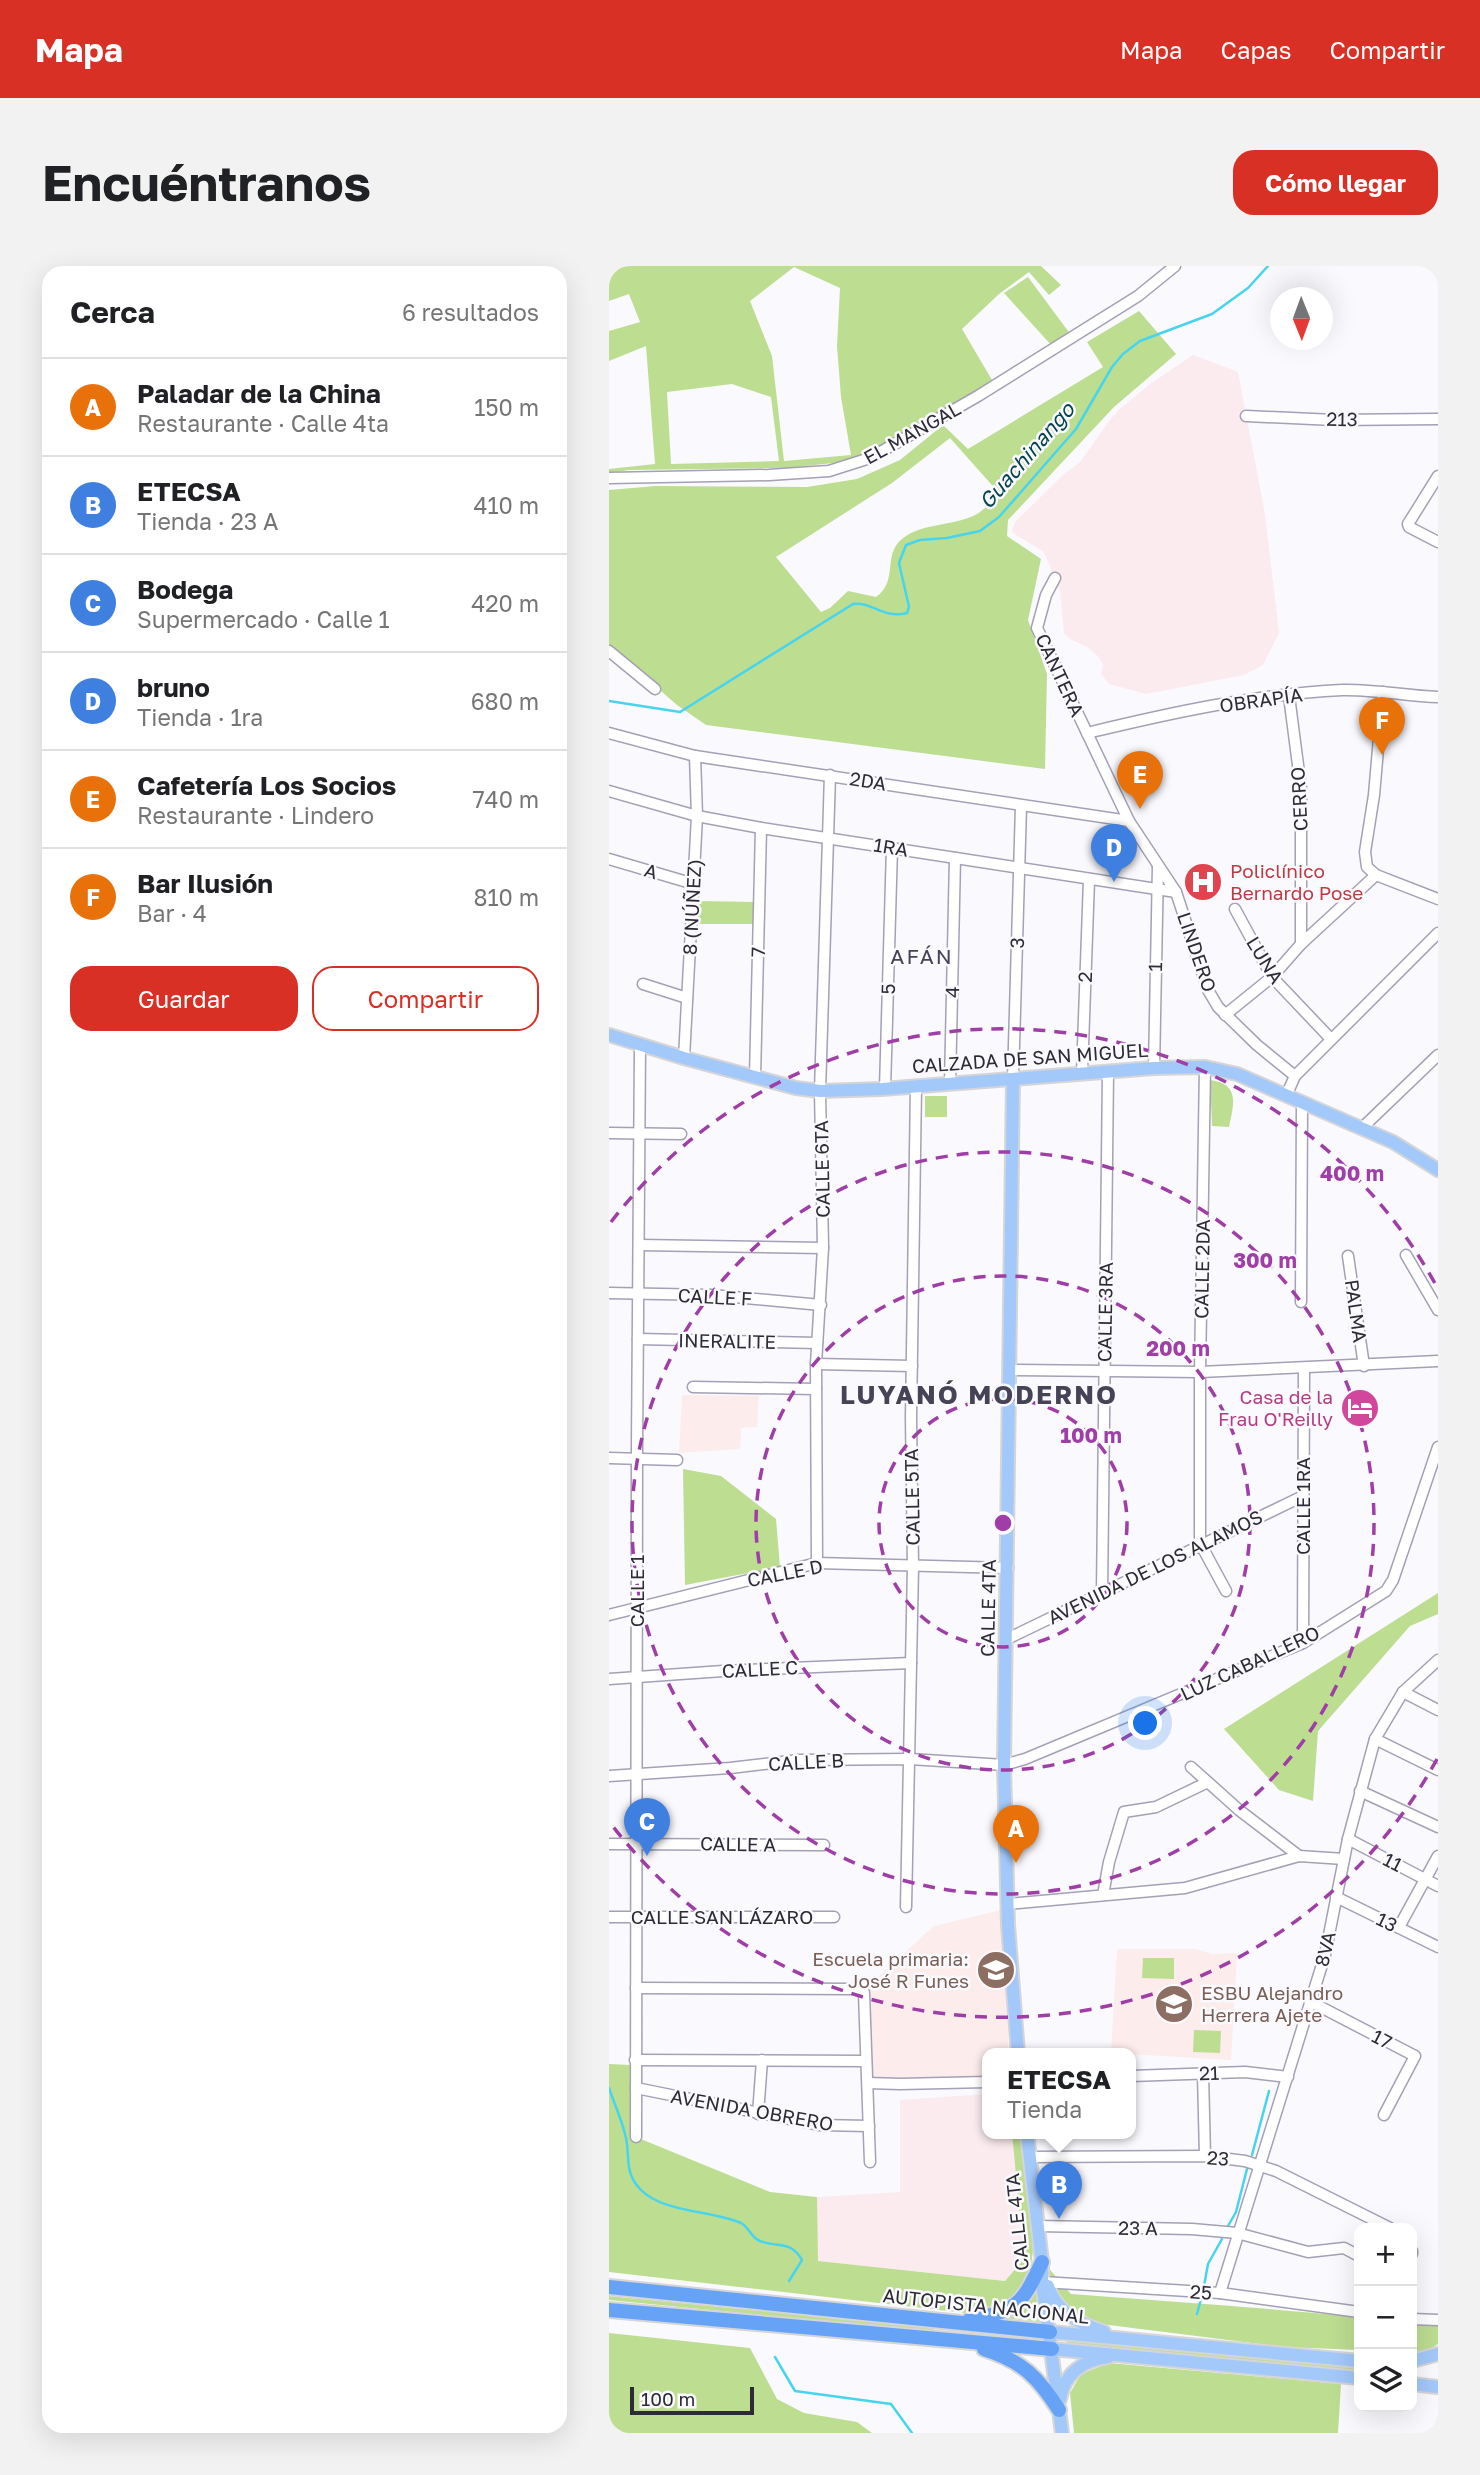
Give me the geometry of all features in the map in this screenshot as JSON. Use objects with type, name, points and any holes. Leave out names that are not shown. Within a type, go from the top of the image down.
[{"type":"highway","points":[[954,2323],[991,2315],[1021,2302],[1042,2262]]},
{"type":"highway","name":"AUTOPISTA NACIONAL","points":[[609,2287],[1050,2332]]},
{"type":"highway","name":"AUTOPISTA NACIONAL","points":[[609,2310],[1052,2349]]},
{"type":"highway","points":[[955,2341],[997,2353],[1025,2368],[1041,2383],[1059,2410]]},
{"type":"main road","name":"CALZADA DE SAN MIGUEL","points":[[609,1035],[796,1088],[820,1091],[916,1087],[1154,1068],[1205,1068],[1237,1074],[1362,1128],[1419,1156],[1438,1170]]},
{"type":"main road","name":"CALLE 4TA","points":[[1013,1079],[1004,1765],[1007,1904],[1018,2048]]},
{"type":"main road","name":"CALLE 4TA","points":[[1028,2139],[1062,2433]]},
{"type":"main road","points":[[1045,2282],[1051,2298],[1069,2316],[1092,2328],[1135,2340]]},
{"type":"main road","name":"AUTOPISTA NACIONAL","points":[[1050,2332],[1354,2361]]},
{"type":"main road","name":"AUTOPISTA NACIONAL","points":[[1052,2349],[1354,2378]]},
{"type":"main road","points":[[1417,2360],[1438,2354]]},
{"type":"main road","points":[[1059,2410],[1066,2381],[1076,2368],[1101,2358],[1125,2355]]},
{"type":"main road","points":[[1417,2385],[1438,2387]]},
{"type":"street","name":"EL MANGAL","points":[[609,478],[829,471],[870,458],[966,403],[1138,296],[1175,266]]},
{"type":"street","name":"213","points":[[1246,416],[1334,420],[1438,419]]},
{"type":"street","points":[[1438,477],[1408,524],[1438,542]]},
{"type":"street","name":"CANTERA","points":[[1055,578],[1046,595],[1037,628],[1087,733]]},
{"type":"street","points":[[609,651],[655,689]]},
{"type":"street","name":"OBRAPÍA","points":[[1087,733],[1179,711],[1344,690],[1438,697]]},
{"type":"street","points":[[1383,692],[1366,852],[1367,867],[1376,875],[1438,899]]},
{"type":"street","name":"CERRO","points":[[1289,696],[1301,788],[1301,944]]},
{"type":"street","name":"2DA","points":[[609,733],[695,756],[1129,821]]},
{"type":"street","name":"LINDERO","points":[[1087,733],[1129,821],[1176,892],[1209,990],[1225,1015],[1294,1076]]},
{"type":"street","name":"8 (NÚÑEZ)","points":[[684,1058],[697,816],[695,756]]},
{"type":"street","name":"CALLE 6TA","points":[[817,1563],[816,1364],[823,1248],[820,1091],[830,775]]},
{"type":"street","name":"1RA","points":[[609,790],[697,816],[761,828],[1176,892]]},
{"type":"street","name":"3","points":[[1013,1079],[1021,806]]},
{"type":"street","name":"7","points":[[755,1077],[761,828]]},
{"type":"street","name":"5","points":[[885,1089],[892,847]]},
{"type":"street","name":"4","points":[[950,1084],[955,858]]},
{"type":"street","name":"A","points":[[609,859],[694,884]]},
{"type":"street","name":"1","points":[[1154,1068],[1158,866]]},
{"type":"street","points":[[1225,1015],[1272,977],[1301,944],[1376,875]]},
{"type":"street","name":"2","points":[[1082,1073],[1089,880]]},
{"type":"street","name":"LUNA","points":[[1235,909],[1272,977],[1330,1038]]},
{"type":"street","points":[[1286,1096],[1294,1076],[1438,933]]},
{"type":"street","points":[[643,984],[687,998]]},
{"type":"street","name":"CALLE 1","points":[[636,2137],[637,1459],[641,1045]]},
{"type":"street","points":[[1362,1128],[1438,1055]]},
{"type":"street","name":"CALLE 2DA","points":[[1205,1068],[1200,1544],[1226,1591]]},
{"type":"street","name":"CALLE 3RA","points":[[1102,1594],[1108,1072]]},
{"type":"street","name":"CALLE 5TA","points":[[906,1907],[913,1567],[912,1366],[916,1087]]},
{"type":"street","points":[[1301,1302],[1302,1103]]},
{"type":"street","points":[[609,1133],[681,1134]]},
{"type":"street","points":[[639,1245],[823,1248]]},
{"type":"street","points":[[1406,1255],[1438,1310]]},
{"type":"street","name":"PALMA","points":[[1348,1256],[1364,1366]]},
{"type":"street","name":"CALLE F","points":[[609,1293],[712,1295],[821,1305]]},
{"type":"street","name":"INERALITE","points":[[638,1339],[817,1343]]},
{"type":"street","points":[[1010,1370],[1200,1372],[1438,1362]]},
{"type":"street","points":[[816,1364],[912,1366]]},
{"type":"street","name":"CALLE 1RA","points":[[1303,1643],[1304,1369]]},
{"type":"street","points":[[693,1387],[816,1389]]},
{"type":"street","name":"LUZ CABALLERO","points":[[1004,1765],[1037,1754],[1303,1643],[1386,1591],[1393,1580],[1438,1447]]},
{"type":"street","points":[[609,1458],[677,1460]]},
{"type":"street","name":"AVENIDA DE LOS ALAMOS","points":[[1007,1639],[1303,1496]]},
{"type":"street","name":"CALLE D","points":[[609,1615],[817,1563],[1008,1568]]},
{"type":"street","name":"8VA","points":[[1220,2293],[1325,1955],[1348,1839],[1375,1739],[1403,1692],[1438,1660]]},
{"type":"street","name":"CALLE C","points":[[609,1679],[749,1669],[911,1663]]},
{"type":"street","points":[[1403,1692],[1438,1710]]},
{"type":"street","points":[[1375,1739],[1438,1770]]},
{"type":"street","name":"CALLE B","points":[[609,1776],[730,1768],[799,1760],[910,1759],[1004,1765]]},
{"type":"street","points":[[1191,1767],[1206,1783],[1299,1856]]},
{"type":"street","points":[[1103,1895],[1124,1812],[1156,1807],[1206,1783]]},
{"type":"street","points":[[1360,1791],[1438,1827]]},
{"type":"street","name":"11","points":[[1348,1839],[1438,1886]]},
{"type":"street","name":"CALLE A","points":[[609,1844],[824,1845]]},
{"type":"street","points":[[1007,1904],[1185,1888],[1299,1856],[1344,1859]]},
{"type":"street","points":[[1399,1927],[1438,1856]]},
{"type":"street","name":"13","points":[[1336,1897],[1438,1947]]},
{"type":"street","name":"CALLE SAN LÁZARO","points":[[609,1917],[834,1917]]},
{"type":"street","points":[[636,1988],[855,1989],[863,1993],[870,2162]]},
{"type":"street","name":"17","points":[[1311,2002],[1415,2056],[1384,2115]]},
{"type":"street","points":[[635,2060],[866,2061]]},
{"type":"street","points":[[758,2114],[762,2060]]},
{"type":"street","name":"21","points":[[1136,2076],[1245,2072],[1288,2077]]},
{"type":"street","points":[[1203,2074],[1205,2157]]},
{"type":"street","points":[[868,2083],[982,2082]]},
{"type":"street","name":"AVENIDA OBRERO","points":[[636,2088],[819,2125],[869,2126]]},
{"type":"street","name":"23","points":[[1030,2157],[1205,2157],[1245,2161],[1276,2171],[1380,2223]]},
{"type":"street","name":"23 A","points":[[1038,2226],[1192,2229],[1237,2233],[1308,2252],[1344,2248],[1354,2253]]},
{"type":"street","name":"25","points":[[1045,2282],[1220,2293],[1354,2311]]},
{"type":"street","points":[[1417,2319],[1438,2320]]},
{"type":"shaded area","points":[[1193,355],[1238,372],[1265,514],[1279,633],[1263,665],[1244,675],[1146,694],[1109,684],[1101,674],[1103,665],[1099,657],[1064,633],[1060,591],[1044,552],[1013,533],[1012,529],[1016,521],[1080,462],[1119,410],[1150,384]]},
{"type":"shaded area","points":[[682,1395],[759,1396],[757,1427],[741,1428],[740,1449],[679,1453]]},
{"type":"shaded area","points":[[1001,1910],[1009,2048],[982,2048],[982,2076],[938,2080],[873,2078],[868,1986],[934,1926]]},
{"type":"shaded area","name":"ESBU Alejandro Herrera Ajete","points":[[1117,1949],[1196,1949],[1212,1954],[1237,1953],[1231,2060],[1136,2054],[1136,2048],[1111,2048]]},
{"type":"shaded area","points":[[982,2094],[982,2139],[1013,2139],[1024,2259],[1005,2281],[817,2261],[817,2197],[900,2192],[900,2100]]},
{"type":"green space","points":[[609,266],[1041,266],[1061,285],[1049,295],[1029,272],[999,294],[962,329],[992,380],[906,439],[851,461],[788,468],[629,470],[609,473],[609,469],[655,464],[646,346],[609,361],[609,331],[640,322],[629,294],[609,301]],"holes":[[[794,267],[840,288],[837,346],[841,397],[851,455],[784,461],[772,356],[750,301]],[[732,384],[771,397],[779,461],[671,464],[667,392]]]},
{"type":"green space","points":[[1028,277],[1071,335],[1052,346],[1004,293]]},
{"type":"green space","points":[[1139,311],[1176,354],[1114,407],[1008,520],[1007,536],[1041,559],[1028,620],[1047,674],[1045,769],[706,725],[677,705],[609,646],[609,490],[656,486],[807,487],[857,479],[900,460],[943,425],[968,449],[1103,367],[1087,342]],"holes":[[[950,438],[999,493],[975,515],[918,530],[902,539],[893,553],[887,583],[876,597],[848,591],[830,608],[821,612],[776,557],[892,483]]]},
{"type":"green space","points":[[698,901],[756,902],[756,924],[698,924]]},
{"type":"green space","points":[[1210,1080],[1220,1082],[1231,1091],[1233,1103],[1229,1127],[1212,1126]]},
{"type":"green space","points":[[925,1096],[947,1096],[947,1117],[925,1117]]},
{"type":"green space","points":[[683,1469],[721,1476],[776,1519],[780,1567],[685,1585]]},
{"type":"green space","points":[[1438,1593],[1438,1614],[1410,1626],[1318,1731],[1313,1801],[1279,1790],[1224,1729]]},
{"type":"green space","points":[[1143,1958],[1174,1958],[1174,1979],[1142,1978]]},
{"type":"green space","points":[[1194,2030],[1221,2031],[1220,2053],[1193,2052]]},
{"type":"green space","points":[[609,2064],[630,2065],[636,2088],[636,2137],[770,2192],[817,2197],[818,2261],[1005,2281],[1024,2259],[1013,2139],[1023,2139],[1034,2242],[1030,2274],[1015,2302],[965,2313],[609,2272]]},
{"type":"green space","points":[[1045,2264],[1071,2294],[1354,2317],[1354,2350],[1285,2347],[1093,2323],[1066,2307],[1052,2284]]},
{"type":"green space","points":[[1036,2282],[1041,2322],[995,2317]]},
{"type":"green space","points":[[609,2296],[934,2328],[934,2332],[609,2300]]},
{"type":"green space","points":[[1417,2323],[1438,2325],[1438,2344],[1423,2354],[1417,2353]]},
{"type":"green space","points":[[609,2333],[750,2348],[777,2399],[804,2413],[857,2422],[872,2433],[609,2433]]},
{"type":"green space","points":[[1067,2341],[1354,2368],[1354,2372],[1067,2345]]},
{"type":"green space","points":[[1109,2363],[1341,2384],[1338,2433],[1074,2433],[1070,2393],[1081,2374]]},
{"type":"waterway","name":"Guachinango","points":[[609,701],[680,712],[853,604],[867,605],[891,614],[907,613],[909,607],[899,563],[906,545],[920,540],[980,531],[999,517],[1076,429],[1112,367],[1123,354],[1140,341],[1212,314],[1248,288],[1268,266]]},
{"type":"waterway","points":[[609,2088],[627,2141],[631,2176],[640,2189],[661,2203],[741,2223],[757,2240],[793,2249],[802,2260],[789,2281]]},
{"type":"waterway","points":[[1252,2155],[1269,2091]]},
{"type":"waterway","points":[[1228,2226],[1236,2212],[1247,2169]]},
{"type":"waterway","points":[[1204,2286],[1208,2264],[1222,2239]]},
{"type":"waterway","points":[[1197,2314],[1201,2299]]},
{"type":"waterway","points":[[775,2357],[795,2391],[891,2404],[912,2433]]},
{"type":"place","name":"Bar Ilusión","points":[[1382,755]]},
{"type":"place","name":"Cafetería Los Socios","points":[[1140,809]]},
{"type":"place","name":"bruno","points":[[1114,882]]},
{"type":"place","name":"Policlínico Bernardo Pose","points":[[1203,882]]},
{"type":"place","name":"Casa de la Frau O'Reilly","points":[[1360,1408]]},
{"type":"place","name":"Bodega","points":[[647,1856]]},
{"type":"place","name":"Paladar de la China","points":[[1016,1863]]},
{"type":"place","name":"Escuela primaria: José R Funes","points":[[996,1970]]},
{"type":"place","name":"ESBU Alejandro Herrera Ajete","points":[[1174,2004]]},
{"type":"place","name":"ETECSA","points":[[1059,2219]]},
{"type":"district","name":"AFÁN","points":[[922,957]]},
{"type":"district","name":"LUYANÓ MODERNO","points":[[979,1395]]}]
